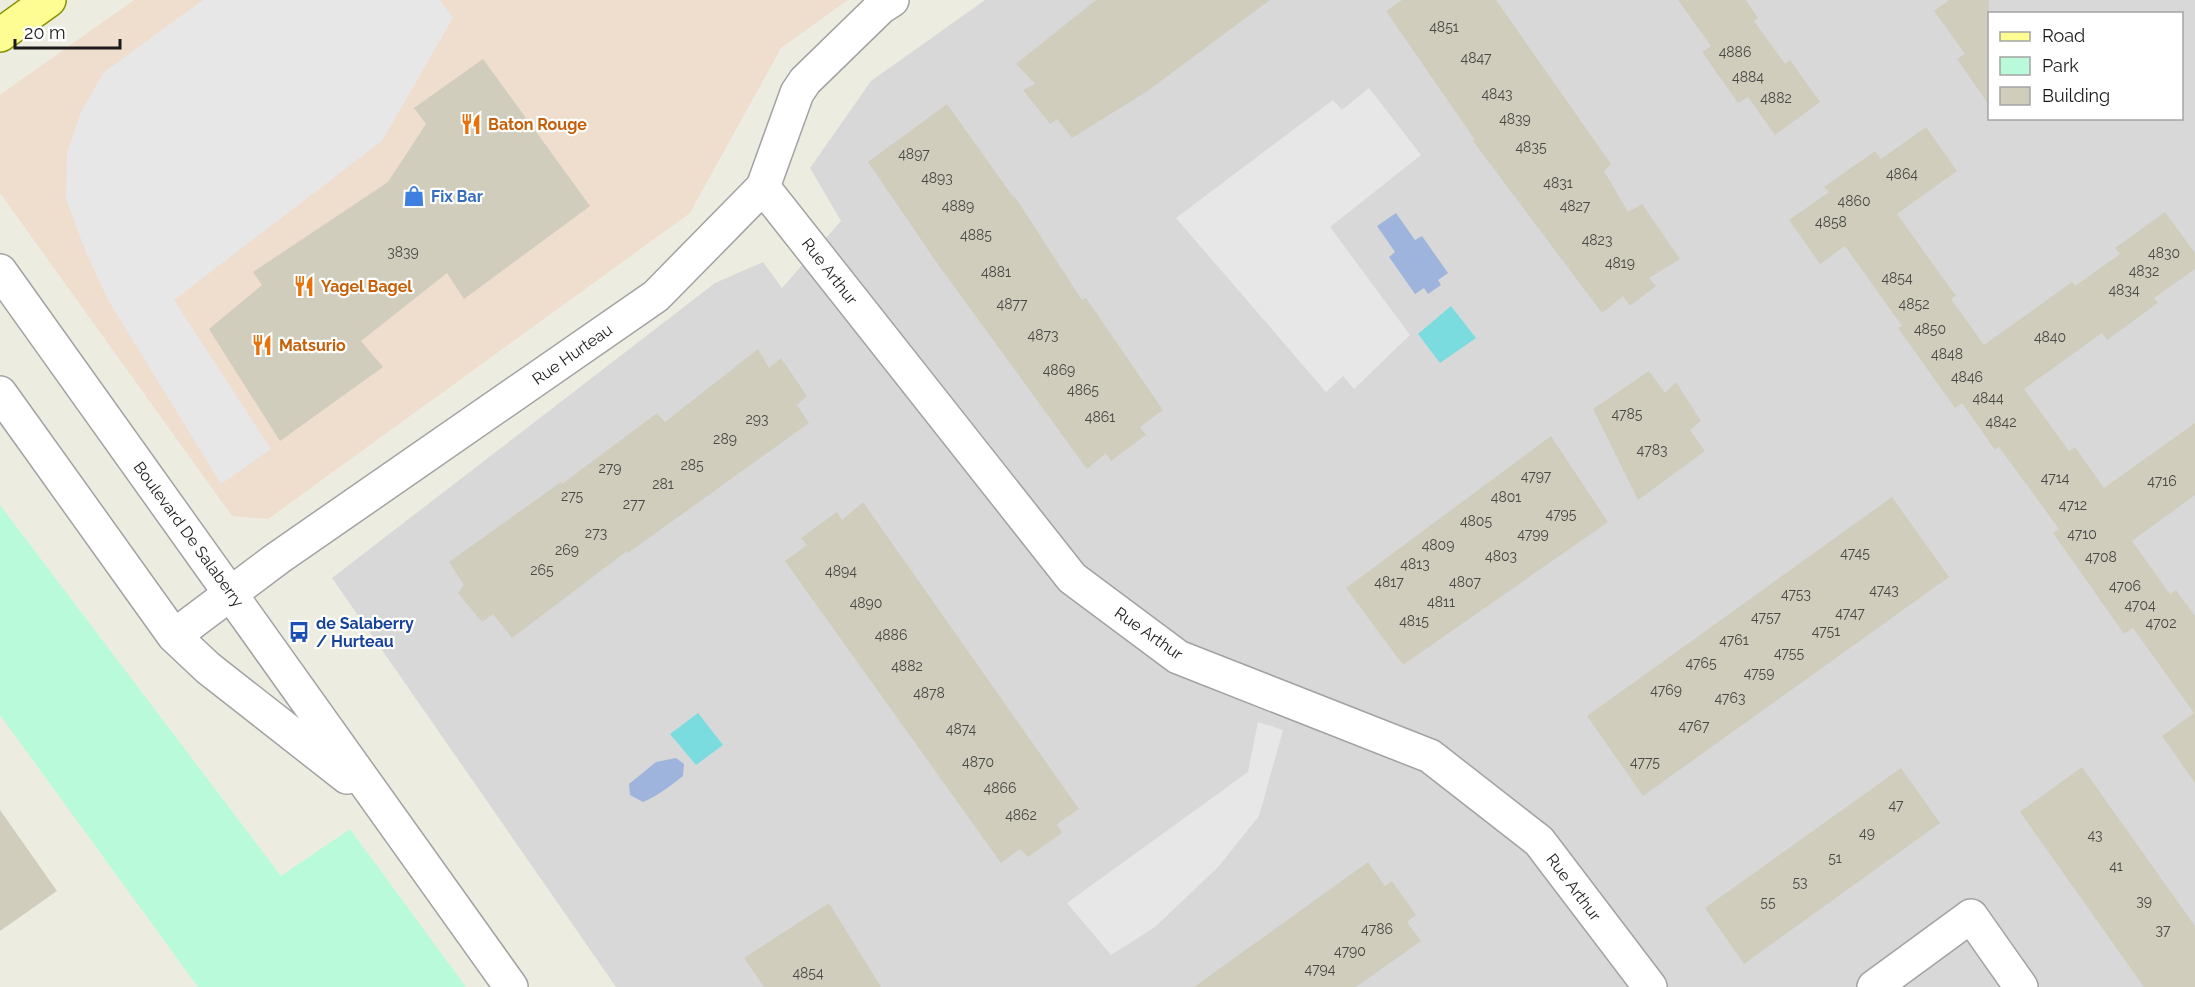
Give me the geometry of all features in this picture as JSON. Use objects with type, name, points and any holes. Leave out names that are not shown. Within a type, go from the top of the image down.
[{"type":"main road","points":[[0,35],[49,0]]},
{"type":"street","name":"Rue Hurteau","points":[[174,636],[231,593],[656,296],[763,187],[797,93],[805,81],[881,7],[892,0]]},
{"type":"street","name":"Rue Arthur","points":[[763,187],[1072,578],[1178,657],[1430,756],[1539,841],[1650,987]]},
{"type":"street","name":"Boulevard De Salaberry","points":[[0,271],[511,987]]},
{"type":"street","name":"Boulevard De Salaberry","points":[[0,393],[174,636],[208,668],[375,798]]},
{"type":"street","points":[[1874,987],[1971,916],[2021,987]]},
{"type":"shaded area","points":[[134,0],[848,0],[781,48],[690,213],[268,519],[232,516],[0,193],[0,95]]},
{"type":"shaded area","points":[[203,0],[440,0],[453,18],[382,141],[174,300],[271,449],[221,484],[108,300],[85,250],[66,199],[67,153],[81,112],[104,72]]},
{"type":"shaded area","points":[[985,0],[2195,0],[2195,987],[616,987],[332,578],[715,283],[763,262],[782,288],[841,221],[810,168],[871,81]]},
{"type":"shaded area","points":[[1369,88],[1421,155],[1330,227],[1410,335],[1354,389],[1343,376],[1326,392],[1176,218],[1333,100],[1342,110]]},
{"type":"shaded area","points":[[1396,213],[1415,240],[1422,236],[1448,273],[1438,280],[1441,285],[1428,294],[1424,288],[1415,294],[1389,257],[1395,252],[1377,226]]},
{"type":"shaded area","points":[[1451,306],[1476,338],[1440,363],[1418,334]]},
{"type":"shaded area","points":[[698,713],[723,745],[696,765],[670,734]]},
{"type":"shaded area","points":[[1258,722],[1283,730],[1259,816],[1219,866],[1155,927],[1111,955],[1067,903],[1248,772]]},
{"type":"shaded area","points":[[676,758],[684,764],[683,776],[659,794],[643,802],[630,795],[629,784],[656,762]]},
{"type":"green space","points":[[0,505],[281,876],[350,829],[466,987],[198,987],[0,715]]},
{"type":"building","points":[[1096,0],[1270,0],[1146,92],[1072,138],[1057,119],[1050,124],[1023,90],[1035,84],[1016,64]]},
{"type":"building","points":[[1402,0],[1496,0],[1611,164],[1604,171],[1628,212],[1642,204],[1680,259],[1649,278],[1656,286],[1630,306],[1623,296],[1602,313],[1473,141],[1475,140],[1386,11]]},
{"type":"building","points":[[1678,0],[1746,0],[1758,18],[1754,21],[1785,64],[1790,60],[1820,102],[1775,135],[1748,97],[1738,103],[1702,52],[1711,46]]},
{"type":"building","points":[[1949,0],[1989,0],[1988,104],[1957,59],[1965,54],[1934,11]]},
{"type":"building","points":[[483,59],[590,206],[464,299],[447,273],[361,341],[383,367],[280,441],[209,329],[262,285],[253,272],[388,182],[426,124],[414,108]]},
{"type":"building","points":[[947,104],[1015,197],[1082,300],[1086,298],[1163,410],[1140,427],[1146,435],[1111,461],[1106,453],[1087,469],[939,266],[868,162]]},
{"type":"building","points":[[1926,127],[1957,171],[1897,214],[1956,296],[1951,299],[1984,345],[2072,282],[2075,286],[2120,254],[2115,248],[2165,212],[2195,253],[2195,269],[2154,298],[2158,303],[2107,340],[2102,333],[2024,389],[2069,451],[2075,447],[2104,488],[2195,423],[2195,495],[2132,541],[2170,594],[2176,590],[2195,616],[2195,783],[2162,736],[2194,713],[2133,628],[2124,634],[2053,533],[2059,529],[1999,447],[1995,450],[1962,403],[1955,408],[1898,328],[1902,326],[1845,246],[1820,264],[1789,220],[1829,192],[1824,187],[1875,151],[1881,159]]},
{"type":"building","points":[[758,349],[769,368],[781,358],[807,396],[797,405],[809,423],[628,553],[627,551],[512,638],[493,614],[482,622],[458,593],[464,585],[449,562],[561,482],[562,484],[657,413],[665,422]]},
{"type":"building","points":[[1649,371],[1665,393],[1676,382],[1701,421],[1690,430],[1705,451],[1638,500],[1593,409]]},
{"type":"building","points":[[1551,436],[1608,522],[1403,665],[1346,588]]},
{"type":"building","points":[[1892,497],[1949,577],[1643,796],[1587,716]]},
{"type":"building","points":[[863,502],[1079,809],[1057,824],[1062,833],[1028,857],[1020,849],[1001,863],[785,561],[807,545],[801,538],[837,512],[842,520]]},
{"type":"building","points":[[2082,767],[2195,926],[2195,987],[2144,987],[2020,812]]},
{"type":"building","points":[[1901,768],[1940,823],[1744,964],[1705,908]]},
{"type":"building","points":[[0,810],[57,891],[0,931]]},
{"type":"building","points":[[1368,862],[1385,886],[1392,881],[1416,915],[1407,922],[1421,941],[1356,987],[1194,987]]},
{"type":"building","points":[[829,903],[881,987],[764,987],[744,958]]},
{"type":"place","name":"Baton Rouge","points":[[471,124]]},
{"type":"place","name":"Fix Bar","points":[[414,196]]},
{"type":"place","name":"Yagel Bagel","points":[[304,286]]},
{"type":"place","name":"Matsurio","points":[[262,345]]},
{"type":"place","name":"de Salaberry / Hurteau","points":[[299,632]]}]
